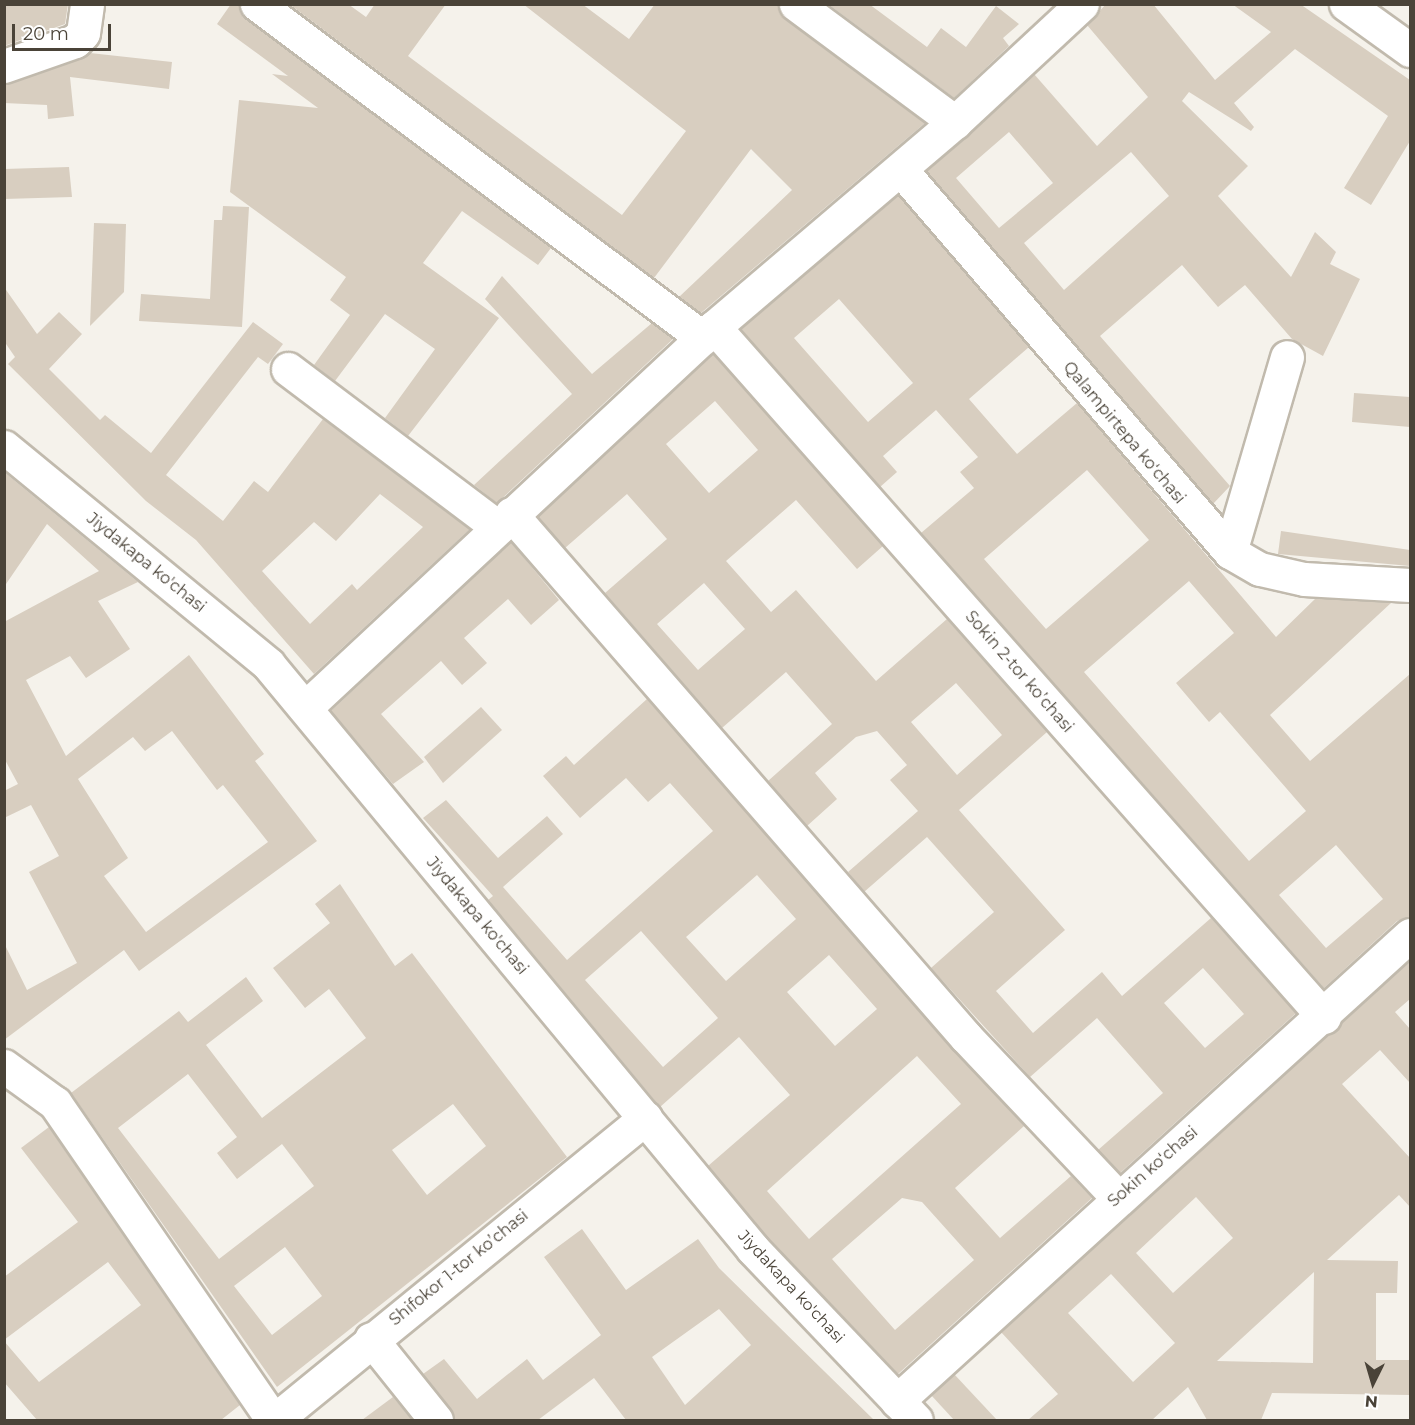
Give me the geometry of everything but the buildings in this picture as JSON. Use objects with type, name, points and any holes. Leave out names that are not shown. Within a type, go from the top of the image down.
[{"type":"street","points":[[4,66],[75,41],[83,33],[87,4]]},
{"type":"street","name":"Sokin 2-tor koʼchasi","points":[[257,4],[709,332],[1324,1017]]},
{"type":"street","points":[[796,4],[955,122]]},
{"type":"street","points":[[305,708],[709,332],[901,170],[1082,4]]},
{"type":"street","points":[[1346,4],[1410,50]]},
{"type":"street","name":"Qalampirtepa koʻchasi","points":[[901,170],[1230,552],[1260,569],[1304,579],[1410,585]]},
{"type":"street","points":[[1230,552],[1287,357]]},
{"type":"street","points":[[288,369],[504,521],[966,1037],[1118,1198]]},
{"type":"street","name":"Jiydakapa ko'chasi","points":[[4,447],[268,664],[753,1249],[906,1411]]},
{"type":"street","name":"Sokin koʻchasi","points":[[906,1411],[1118,1198],[1324,1017],[1410,935]]},
{"type":"street","points":[[4,1066],[55,1103],[274,1420]]},
{"type":"street","name":"Shifokor 1-tor koʼchasi","points":[[274,1420],[645,1118]]},
{"type":"street","points":[[371,1339],[436,1420]]}]
